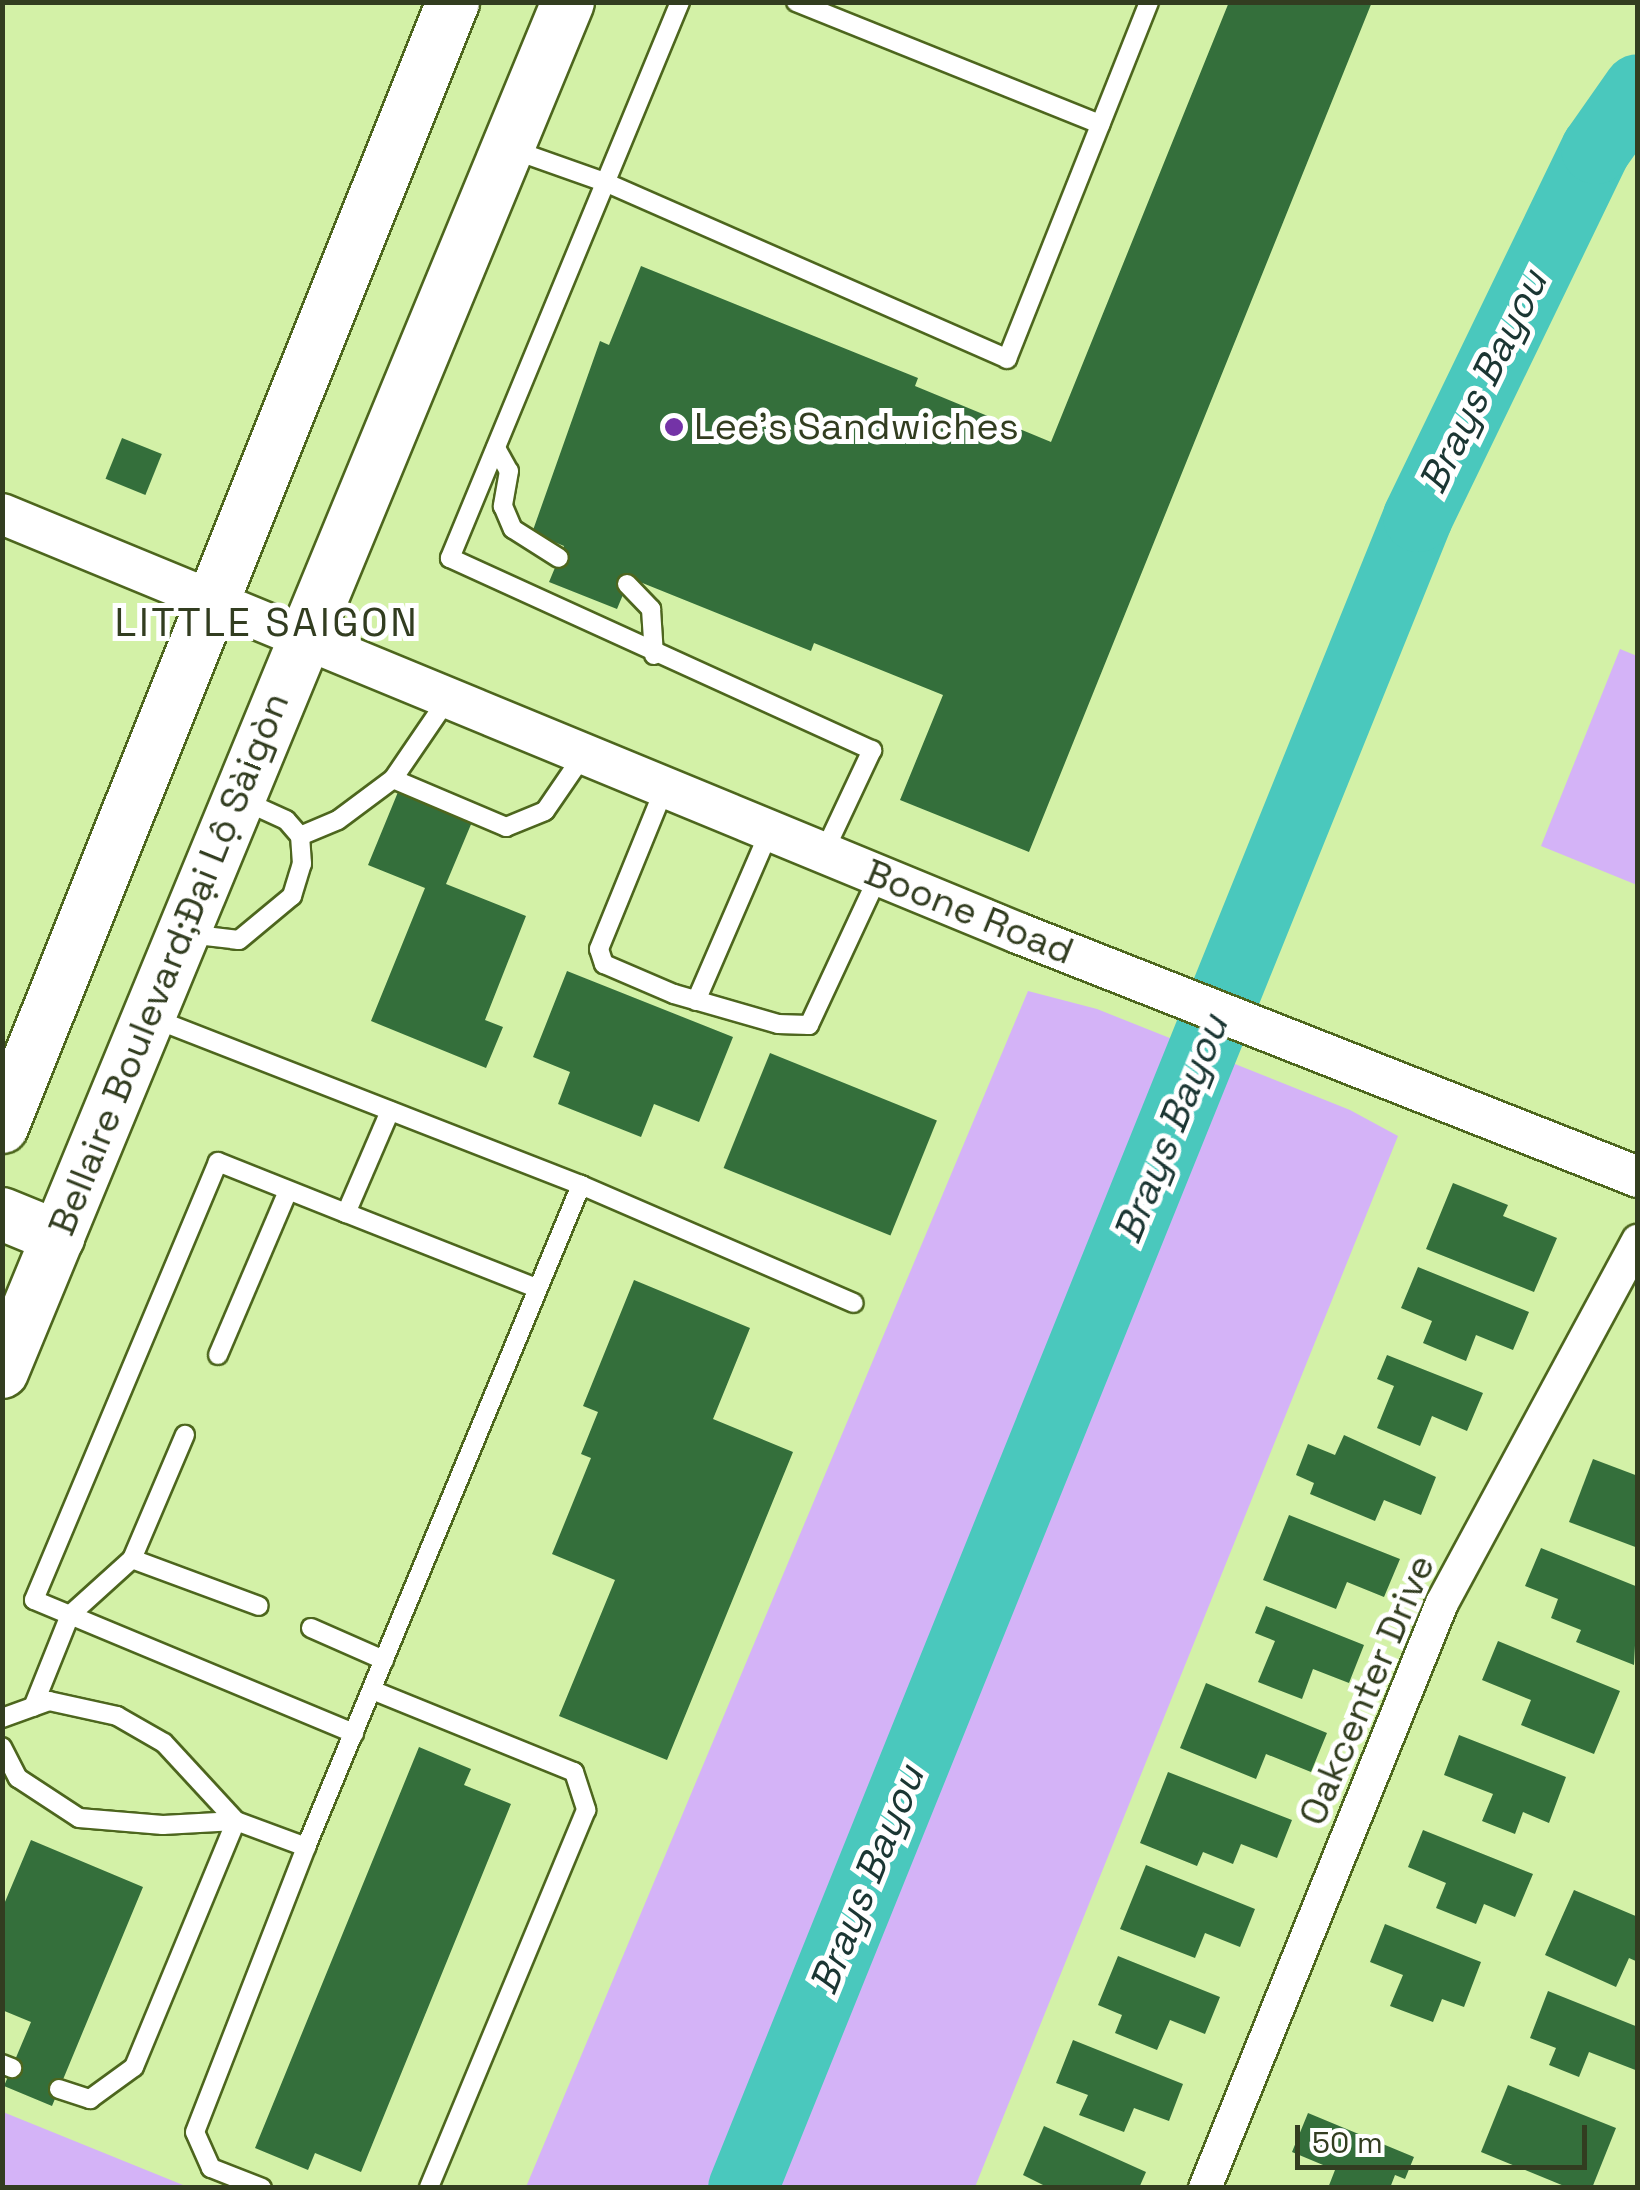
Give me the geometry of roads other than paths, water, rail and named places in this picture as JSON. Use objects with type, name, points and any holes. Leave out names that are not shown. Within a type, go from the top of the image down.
[{"type":"main road","points":[[2,1127],[453,2]]},
{"type":"main road","name":"Bellaire Boulevard;Đại Lộ Sàigòn","points":[[2,1372],[568,2]]},
{"type":"main road","points":[[2,1214],[58,1237]]},
{"type":"street","name":"Boone Road","points":[[2,514],[1098,965],[1638,1177]]},
{"type":"street","name":"Oakcenter Drive","points":[[1205,2188],[1442,1603],[1638,1241]]},
{"type":"lane","points":[[680,2],[450,558],[654,655],[872,750],[824,852]]},
{"type":"lane","points":[[796,2],[1100,124]]},
{"type":"lane","points":[[506,148],[607,183],[1007,359],[1149,2]]},
{"type":"lane","points":[[496,448],[508,471],[503,506],[513,528],[559,558]]},
{"type":"lane","points":[[627,584],[651,609],[654,655]]},
{"type":"lane","points":[[300,836],[338,820],[393,779],[450,697]]},
{"type":"lane","points":[[393,779],[506,828],[544,811],[584,753]]},
{"type":"lane","points":[[666,787],[600,949],[604,964],[696,1001],[778,1024],[809,1025],[879,875]]},
{"type":"lane","points":[[182,934],[239,940],[268,920],[292,896],[302,864],[300,836],[286,820],[238,798]]},
{"type":"lane","points":[[696,1001],[770,830]]},
{"type":"lane","points":[[148,1016],[582,1184],[854,1303]]},
{"type":"lane","points":[[346,1214],[390,1110]]},
{"type":"lane","points":[[354,1733],[34,1600],[218,1162],[534,1287]]},
{"type":"lane","points":[[262,2188],[211,2168],[196,2132],[306,1847],[534,1287],[582,1184]]},
{"type":"lane","points":[[218,1355],[288,1191]]},
{"type":"lane","points":[[32,1707],[70,1615],[132,1559],[185,1435]]},
{"type":"lane","points":[[132,1559],[259,1606]]},
{"type":"lane","points":[[311,1628],[384,1660]]},
{"type":"lane","points":[[372,1690],[574,1772],[586,1810],[429,2188]]},
{"type":"lane","points":[[2,1718],[49,1702],[117,1716],[164,1743],[236,1821]]},
{"type":"lane","points":[[2,1748],[18,1778],[79,1818],[163,1825],[236,1821],[306,1847]]},
{"type":"lane","points":[[59,2089],[90,2099],[134,2067],[236,1821]]},
{"type":"waterway","name":"Brays Bayou","points":[[743,2188],[1418,517],[1596,149],[1638,89]]},
{"type":"place","name":"Lee's Sandwiches","points":[[674,427]]},
{"type":"district","name":"LITTLE SAIGON","points":[[267,623]]}]
